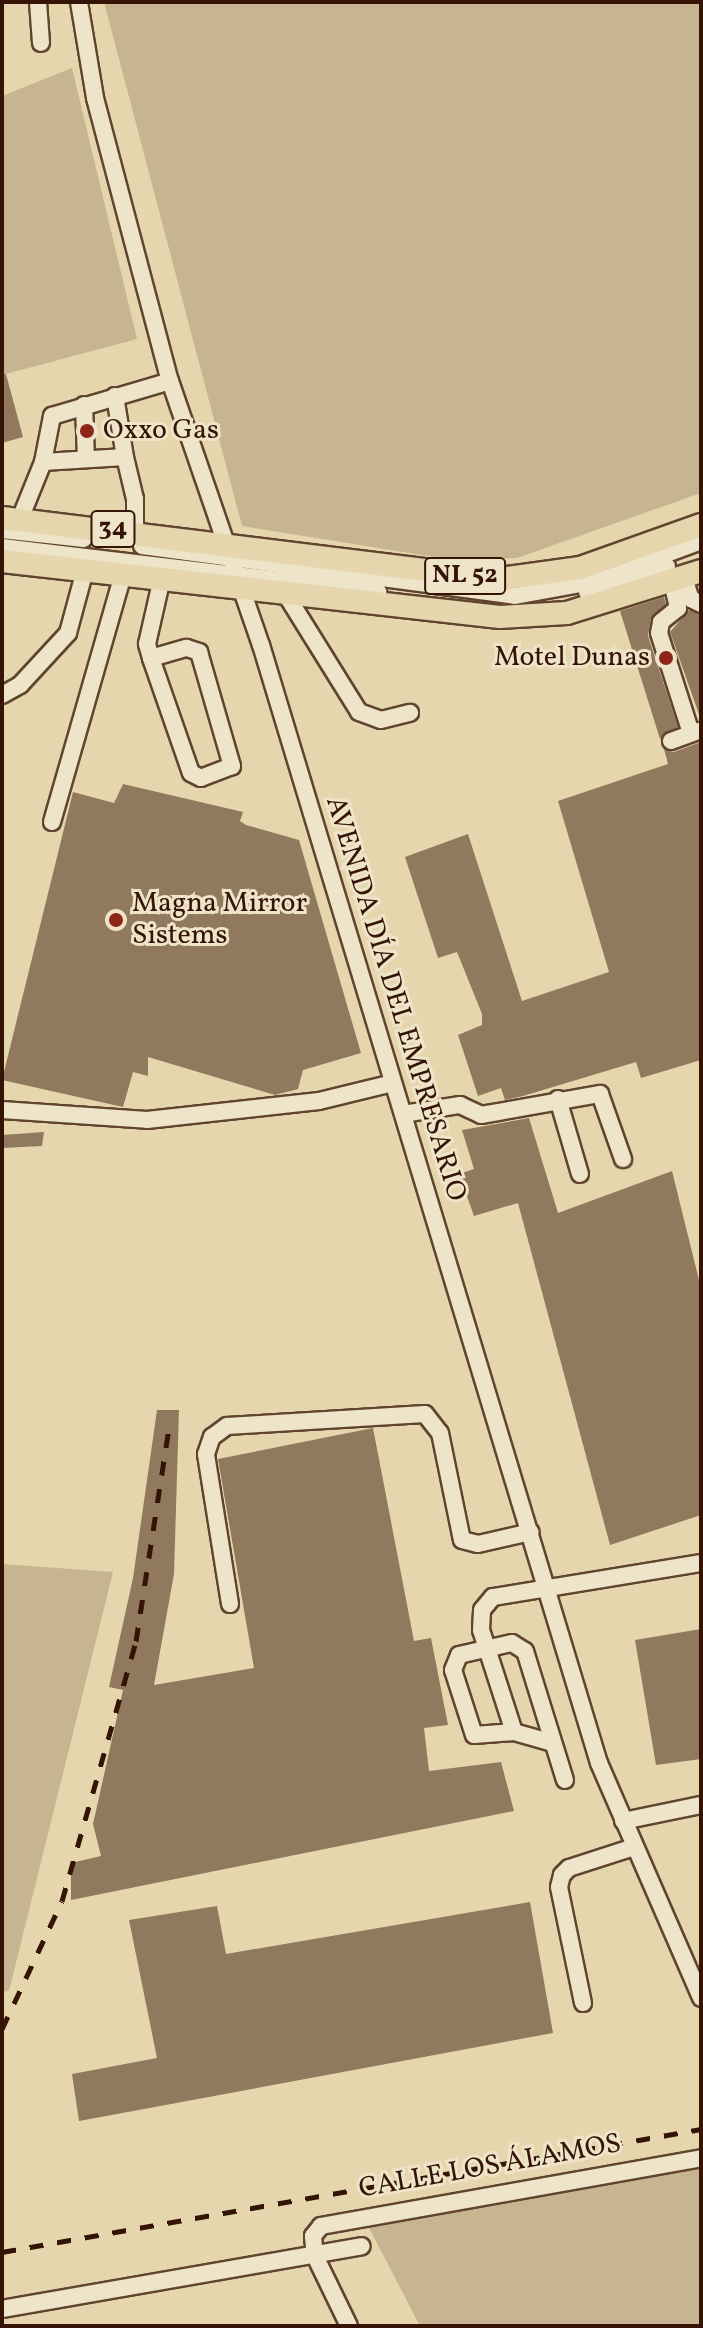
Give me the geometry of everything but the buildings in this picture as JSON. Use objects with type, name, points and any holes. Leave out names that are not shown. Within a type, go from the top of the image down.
[{"type":"main road","name":"34","points":[[8,522],[135,531],[232,566]]},
{"type":"main road","name":"NL 52","points":[[232,566],[499,579],[580,568],[701,525]]},
{"type":"main road","name":"34","points":[[2,561],[162,578],[232,566]]},
{"type":"main road","name":"NL 52","points":[[232,566],[285,593],[432,613],[542,617],[686,577]]},
{"type":"street","points":[[38,2],[41,43]]},
{"type":"street","name":"AVENIDA DÍA DEL EMPRESARIO","points":[[79,2],[95,98],[170,381],[232,566],[403,1114],[599,1763],[701,1998]]},
{"type":"street","points":[[170,381],[52,416],[43,462],[8,522],[232,566],[440,600],[520,604],[614,586],[701,553]]},
{"type":"street","points":[[115,396],[135,499],[135,531]]},
{"type":"street","points":[[84,405],[86,459]]},
{"type":"street","points":[[43,462],[125,457]]},
{"type":"street","points":[[2,547],[232,566],[515,596],[591,582],[701,541]]},
{"type":"street","points":[[2,695],[42,664],[68,633],[85,570]]},
{"type":"street","points":[[52,822],[123,575]]},
{"type":"street","points":[[686,577],[691,599],[701,604]]},
{"type":"street","points":[[671,741],[696,732],[660,640],[661,622],[678,608],[686,577]]},
{"type":"street","points":[[151,658],[187,648],[199,652],[232,766],[193,777],[151,658],[148,627],[162,578]]},
{"type":"street","points":[[285,593],[359,712],[381,720],[410,713]]},
{"type":"street","points":[[2,1110],[147,1120],[319,1101],[393,1083]]},
{"type":"street","points":[[403,1114],[460,1105],[481,1115],[600,1094],[623,1159]]},
{"type":"street","points":[[558,1099],[580,1174]]},
{"type":"street","points":[[230,1604],[206,1454],[212,1437],[227,1426],[425,1414],[440,1433],[462,1540],[478,1544],[531,1532]]},
{"type":"street","points":[[514,1732],[486,1646],[482,1610],[493,1597],[701,1563]]},
{"type":"street","points":[[553,1743],[514,1732],[484,1738],[474,1735],[467,1724],[454,1660],[486,1646],[512,1643],[525,1651],[565,1780]]},
{"type":"street","points":[[623,1821],[701,1805]]},
{"type":"street","points":[[583,2003],[559,1887],[562,1875],[569,1868],[634,1847]]},
{"type":"street","name":"CALLE LOS ÁLAMOS","points":[[315,2256],[315,2231],[334,2221],[701,2158]]},
{"type":"street","name":"CALLE LOS ÁLAMOS","points":[[2,2309],[362,2246]]},
{"type":"street","points":[[315,2256],[349,2326]]},
{"type":"shaded area","points":[[104,2],[701,2],[701,493],[517,558],[453,560],[242,526]]},
{"type":"shaded area","points":[[72,68],[137,339],[2,375],[2,96]]},
{"type":"shaded area","points":[[2,1564],[113,1572],[9,1991],[2,1992]]},
{"type":"shaded area","points":[[701,2166],[701,2326],[420,2326],[366,2222]]},
{"type":"railway","points":[[2,2029],[62,1901],[136,1641],[170,1421]]},
{"type":"railway","points":[[2,2252],[701,2129]]},
{"type":"place","name":"Oxxo Gas","points":[[87,431]]},
{"type":"place","name":"Motel Dunas","points":[[666,658]]},
{"type":"place","name":"Magna Mirror Sistems","points":[[116,920]]}]
